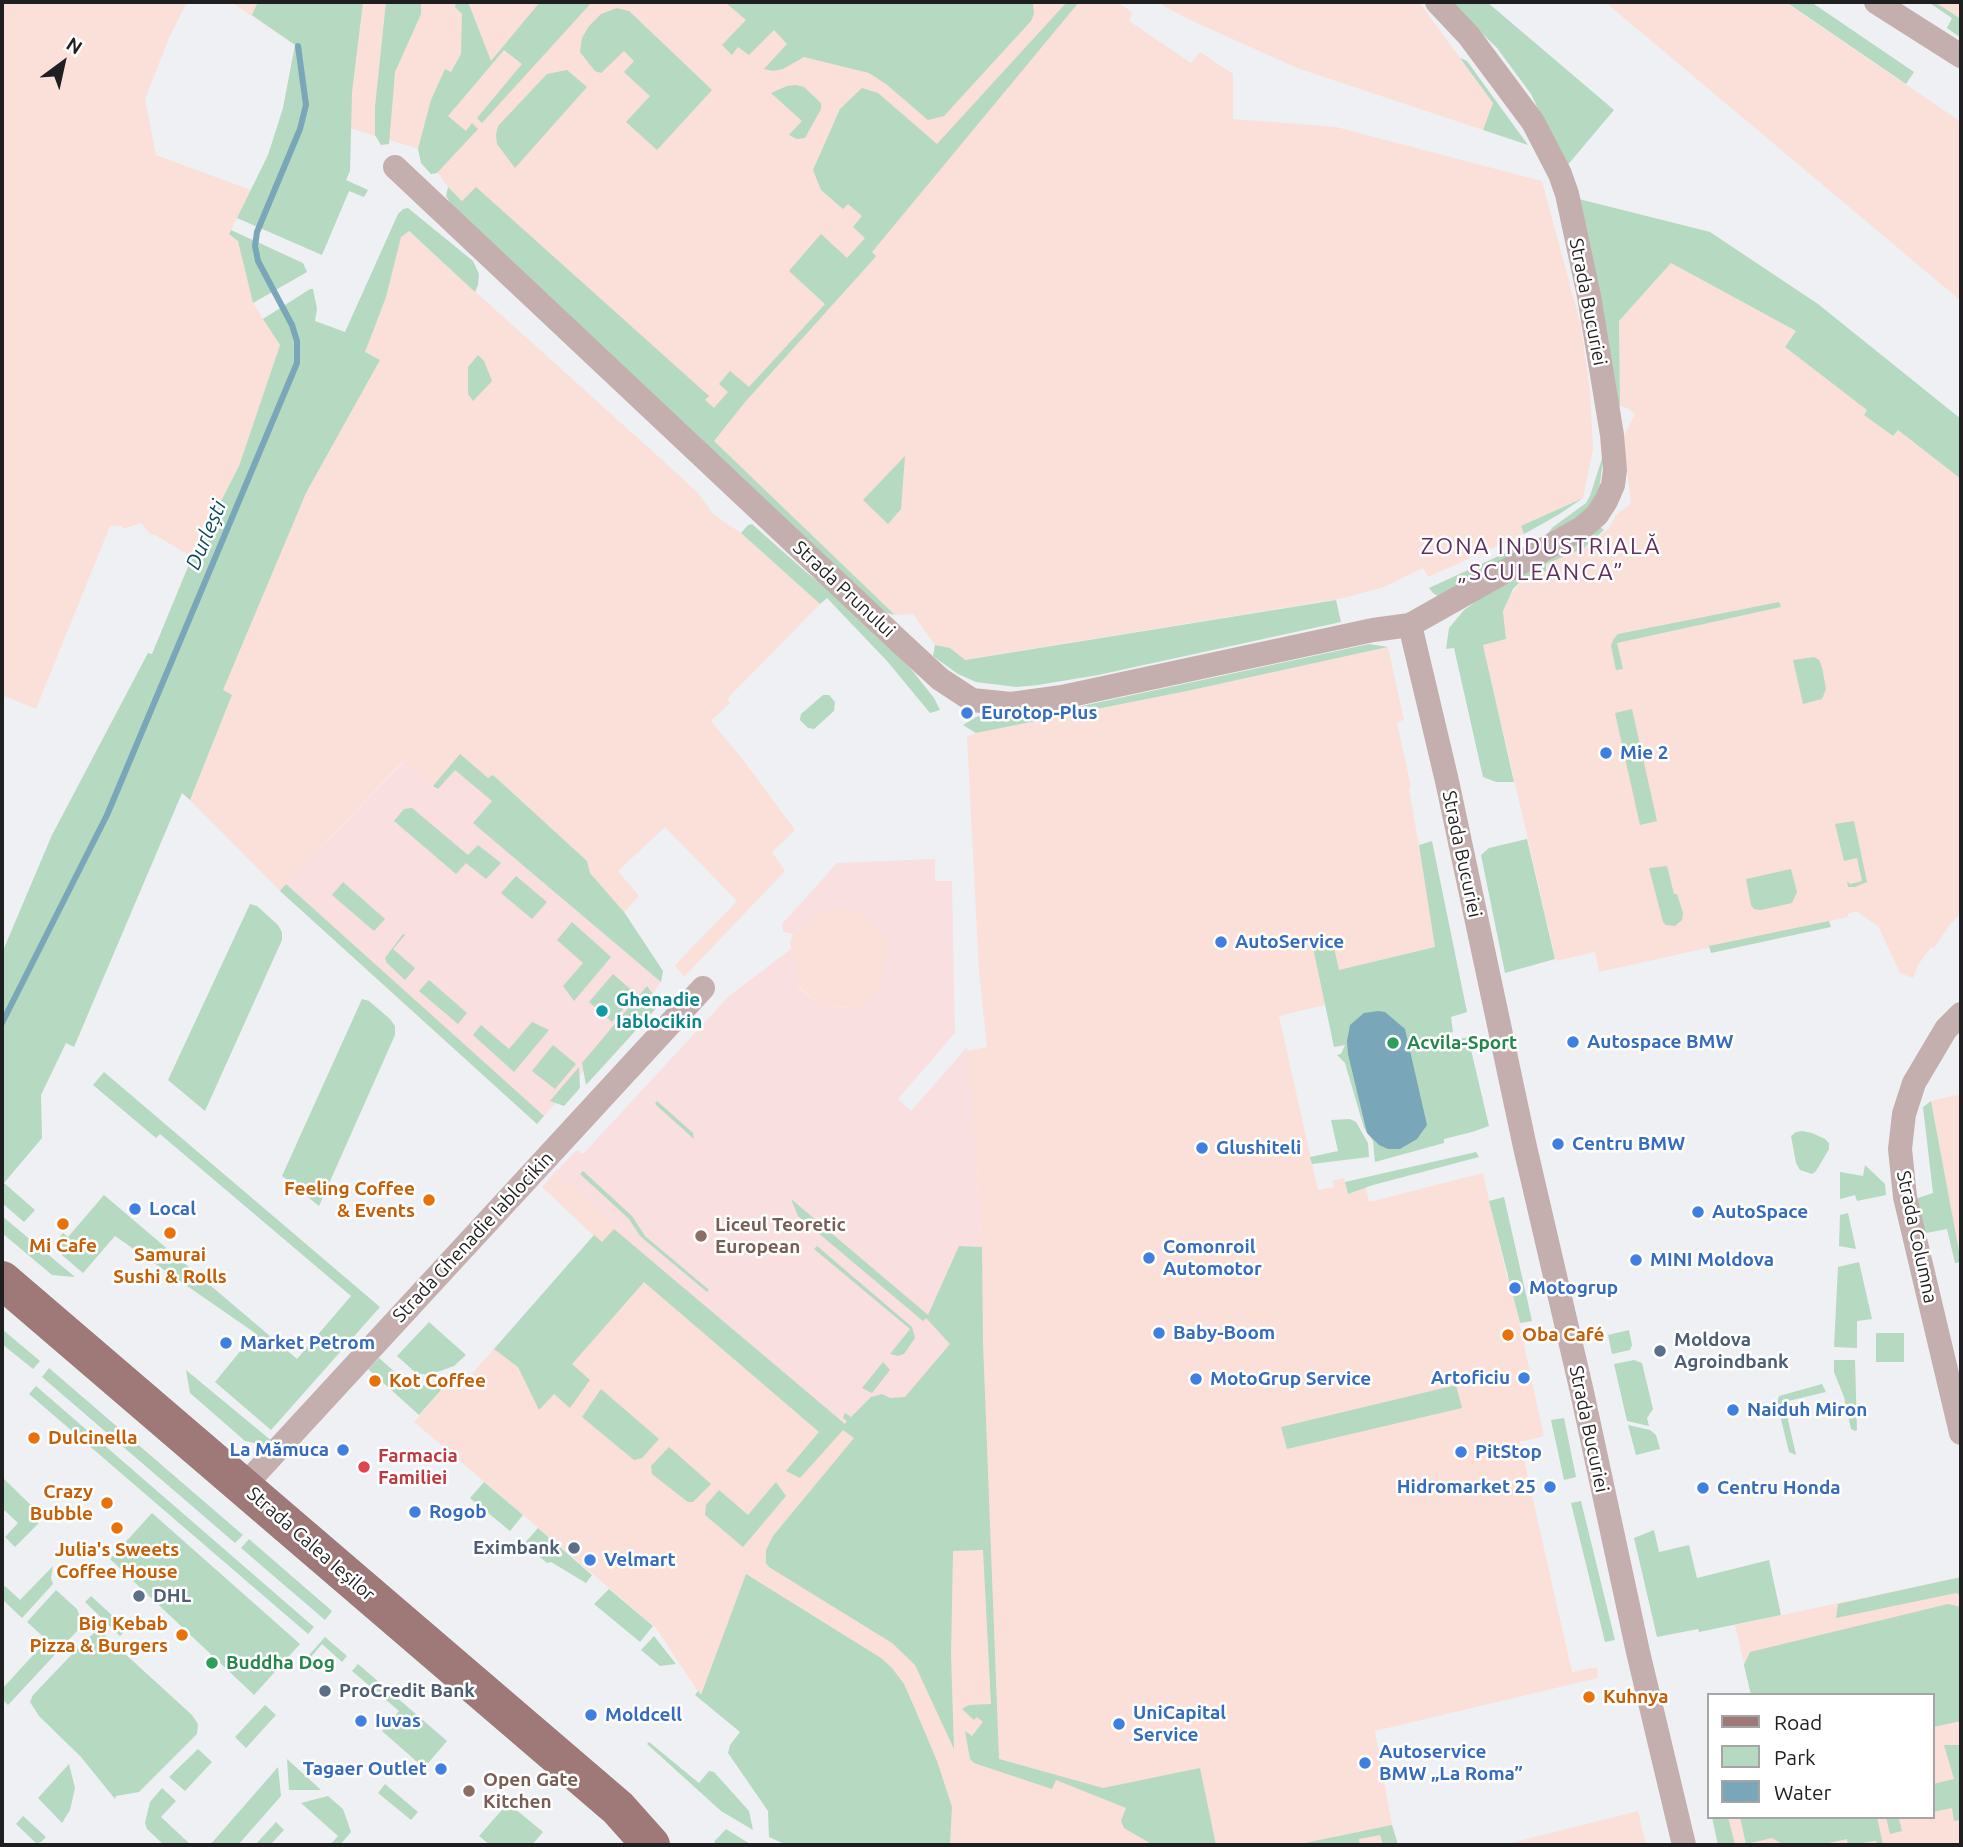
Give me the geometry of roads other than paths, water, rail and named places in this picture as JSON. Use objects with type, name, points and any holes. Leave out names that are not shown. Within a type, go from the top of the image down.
[{"type":"main road","name":"Strada Calea Ieșilor","points":[[2,1280],[618,1808],[651,1845]]},
{"type":"main road","name":"Strada Calea Ieșilor","points":[[618,1808],[681,1845]]},
{"type":"street","name":"Strada Bucuriei","points":[[1437,2],[1469,36],[1533,122],[1560,174],[1567,194],[1589,296],[1612,435],[1615,470],[1613,485],[1597,515],[1582,528],[1410,625],[1447,780],[1522,1134],[1582,1392],[1638,1652],[1684,1845]]},
{"type":"street","points":[[1876,2],[1961,56]]},
{"type":"street","name":"Strada Prunului","points":[[395,167],[940,679],[972,700],[1011,704],[1062,697],[1373,630],[1410,625]]},
{"type":"street","name":"Strada Ghenadie Iablocikin","points":[[244,1486],[703,988]]},
{"type":"street","name":"Strada Columna","points":[[1961,1014],[1947,1029],[1914,1083],[1904,1114],[1900,1149],[1905,1197],[1961,1433]]},
{"type":"water","points":[[1385,1012],[1405,1029],[1427,1125],[1417,1139],[1400,1149],[1388,1149],[1379,1145],[1367,1133],[1348,1054],[1350,1025],[1364,1013]]},
{"type":"waterway","name":"Durlești","points":[[2,1023],[107,815],[297,363],[297,341],[292,325],[258,261],[255,246],[257,232],[300,129],[306,105],[298,46]]},
{"type":"place","name":"Eurotop-Plus","points":[[967,713]]},
{"type":"place","name":"Mie 2","points":[[1606,753]]},
{"type":"place","name":"AutoService","points":[[1221,942]]},
{"type":"place","name":"Ghenadie Iablocikin","points":[[602,1011]]},
{"type":"place","name":"Autospace BMW","points":[[1573,1042]]},
{"type":"place","name":"Acvila-Sport","points":[[1393,1043]]},
{"type":"place","name":"Centru BMW","points":[[1558,1144]]},
{"type":"place","name":"Glushiteli","points":[[1202,1148]]},
{"type":"place","name":"Feeling Coffee & Events","points":[[429,1200]]},
{"type":"place","name":"Local","points":[[135,1209]]},
{"type":"place","name":"AutoSpace","points":[[1698,1212]]},
{"type":"place","name":"Mi Cafe","points":[[63,1224]]},
{"type":"place","name":"Samurai Sushi & Rolls","points":[[170,1233]]},
{"type":"place","name":"Liceul Teoretic European","points":[[701,1236]]},
{"type":"place","name":"Comonroil Automotor","points":[[1149,1258]]},
{"type":"place","name":"MINI Moldova","points":[[1636,1260]]},
{"type":"place","name":"Motogrup","points":[[1515,1288]]},
{"type":"place","name":"Baby-Boom","points":[[1159,1333]]},
{"type":"place","name":"Oba Café","points":[[1508,1335]]},
{"type":"place","name":"Market Petrom","points":[[226,1343]]},
{"type":"place","name":"Moldova Agroindbank","points":[[1660,1351]]},
{"type":"place","name":"Artoficiu","points":[[1524,1378]]},
{"type":"place","name":"MotoGrup Service","points":[[1196,1379]]},
{"type":"place","name":"Kot Coffee","points":[[375,1381]]},
{"type":"place","name":"Naiduh Miron","points":[[1733,1410]]},
{"type":"place","name":"Dulcinella","points":[[34,1438]]},
{"type":"place","name":"La Mămuca","points":[[343,1450]]},
{"type":"place","name":"PitStop","points":[[1461,1452]]},
{"type":"place","name":"Farmacia Familiei","points":[[364,1467]]},
{"type":"place","name":"Hidromarket 25","points":[[1550,1487]]},
{"type":"place","name":"Centru Honda","points":[[1703,1488]]},
{"type":"place","name":"Crazy Bubble","points":[[107,1503]]},
{"type":"place","name":"Rogob","points":[[415,1512]]},
{"type":"place","name":"Julia's Sweets Coffee House","points":[[117,1528]]},
{"type":"place","name":"Eximbank","points":[[574,1548]]},
{"type":"place","name":"Velmart","points":[[590,1560]]},
{"type":"place","name":"DHL","points":[[139,1596]]},
{"type":"place","name":"Big Kebab Pizza & Burgers","points":[[182,1635]]},
{"type":"place","name":"Buddha Dog","points":[[212,1663]]},
{"type":"place","name":"ProCredit Bank","points":[[325,1691]]},
{"type":"place","name":"Kuhnya","points":[[1589,1697]]},
{"type":"place","name":"Moldcell","points":[[591,1715]]},
{"type":"place","name":"Iuvas","points":[[361,1721]]},
{"type":"place","name":"UniCapital Service","points":[[1119,1724]]},
{"type":"place","name":"Autoservice BMW „La Roma”","points":[[1365,1763]]},
{"type":"place","name":"Tagaer Outlet","points":[[441,1769]]},
{"type":"place","name":"Open Gate Kitchen","points":[[469,1791]]},
{"type":"district","name":"ZONA INDUSTRIALĂ „SCULEANCA”","points":[[1541,559]]}]
